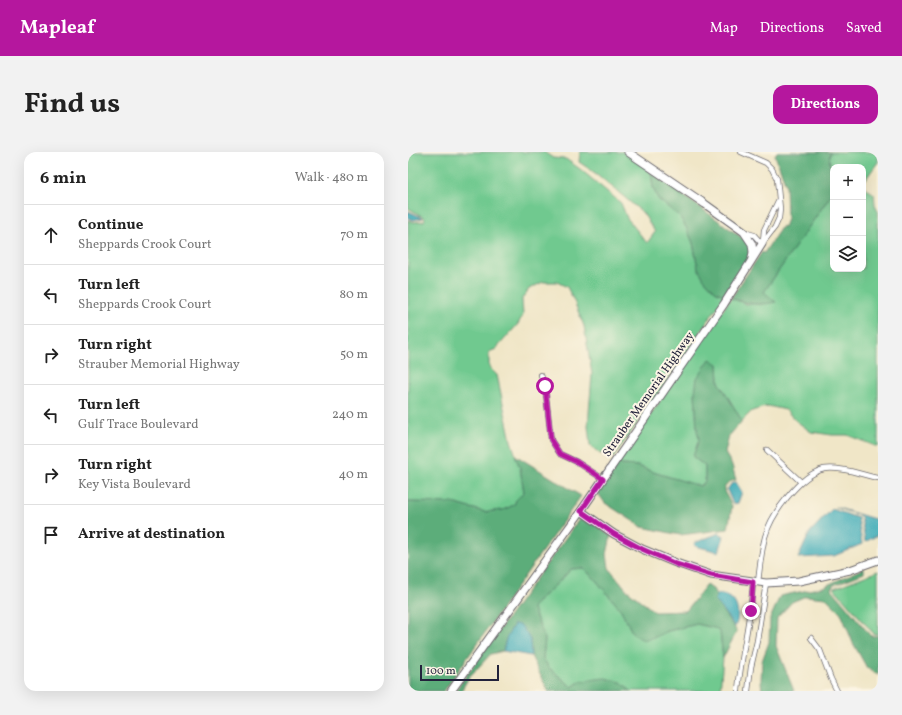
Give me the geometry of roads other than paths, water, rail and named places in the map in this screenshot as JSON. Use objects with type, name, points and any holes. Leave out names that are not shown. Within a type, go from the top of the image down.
[{"type":"street","name":"Strauber Memorial Highway","points":[[628,152],[744,232],[751,241],[753,248],[750,265]]},
{"type":"street","points":[[741,152],[762,160],[772,169],[778,183],[778,201],[780,209],[777,223],[762,244]]},
{"type":"street","points":[[762,244],[764,230],[778,201]]},
{"type":"street","points":[[762,244],[754,235],[764,230]]},
{"type":"street","name":"Strauber Memorial Highway","points":[[744,232],[754,235]]},
{"type":"street","name":"Strauber Memorial Highway","points":[[451,691],[581,511],[750,265],[762,244]]},
{"type":"street","points":[[541,375],[545,386],[551,440],[560,454],[577,462],[603,479]]},
{"type":"street","points":[[767,450],[801,482]]},
{"type":"street","points":[[748,691],[750,667],[757,641],[761,559],[765,535],[773,519],[801,482],[812,474],[825,469],[839,469],[878,478]]},
{"type":"street","points":[[581,511],[614,534],[642,549],[676,564],[711,575],[759,582],[799,581],[850,570],[878,560]]},
{"type":"street","points":[[738,691],[741,661],[752,607],[759,582]]},
{"type":"street","points":[[812,638],[820,650],[837,691]]},
{"type":"water","points":[[408,211],[423,218],[413,220],[408,218]]},
{"type":"water","points":[[736,482],[742,492],[738,503],[733,504],[727,490],[731,484]]},
{"type":"water","points":[[835,507],[878,520],[878,535],[865,542],[861,517]]},
{"type":"water","points":[[832,509],[858,518],[862,544],[834,556],[798,558],[810,532]]},
{"type":"water","points":[[719,533],[724,536],[719,552],[695,546],[694,543]]},
{"type":"water","points":[[717,594],[722,594],[731,598],[736,605],[738,619],[735,627],[715,600]]},
{"type":"water","points":[[514,624],[521,625],[530,639],[531,656],[503,651],[506,639]]}]
